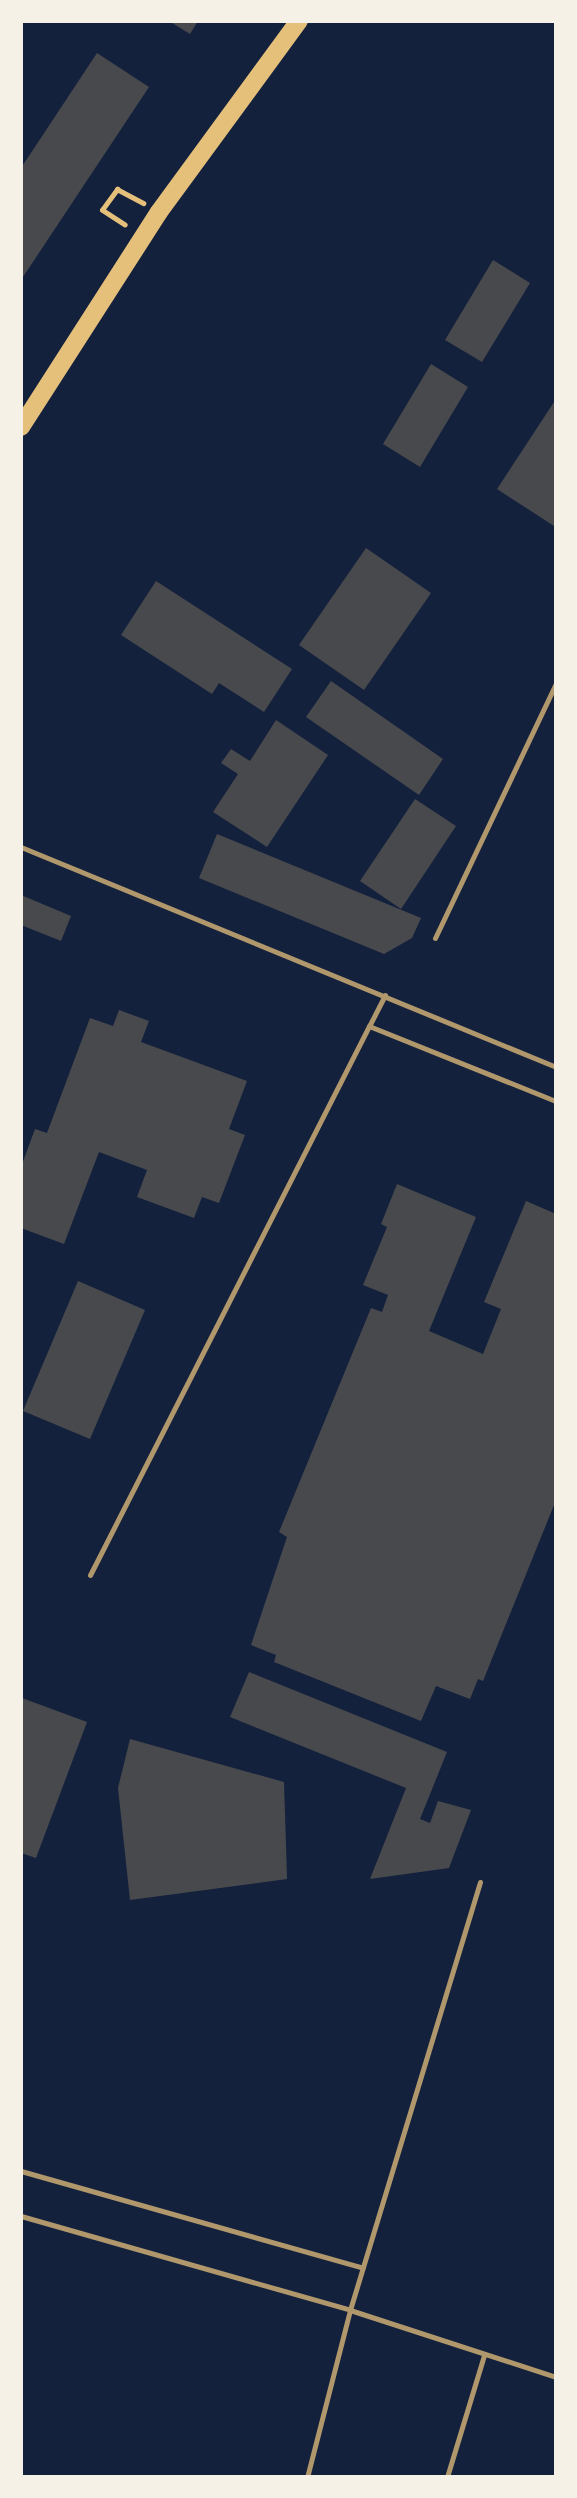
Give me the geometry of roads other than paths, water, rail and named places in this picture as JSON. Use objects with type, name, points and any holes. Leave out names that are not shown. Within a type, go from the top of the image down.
[{"type":"main road","points":[[21,427],[159,212],[299,21]]},
{"type":"lane","points":[[435,939],[556,683]]},
{"type":"lane","points":[[21,847],[385,995],[556,1068]]},
{"type":"lane","points":[[90,1574],[385,995]]},
{"type":"lane","points":[[369,1026],[556,1101]]},
{"type":"lane","points":[[307,2477],[350,2310],[480,1882]]},
{"type":"lane","points":[[21,2171],[363,2268]]},
{"type":"lane","points":[[21,2216],[350,2310],[556,2377]]},
{"type":"lane","points":[[447,2477],[484,2355]]}]
